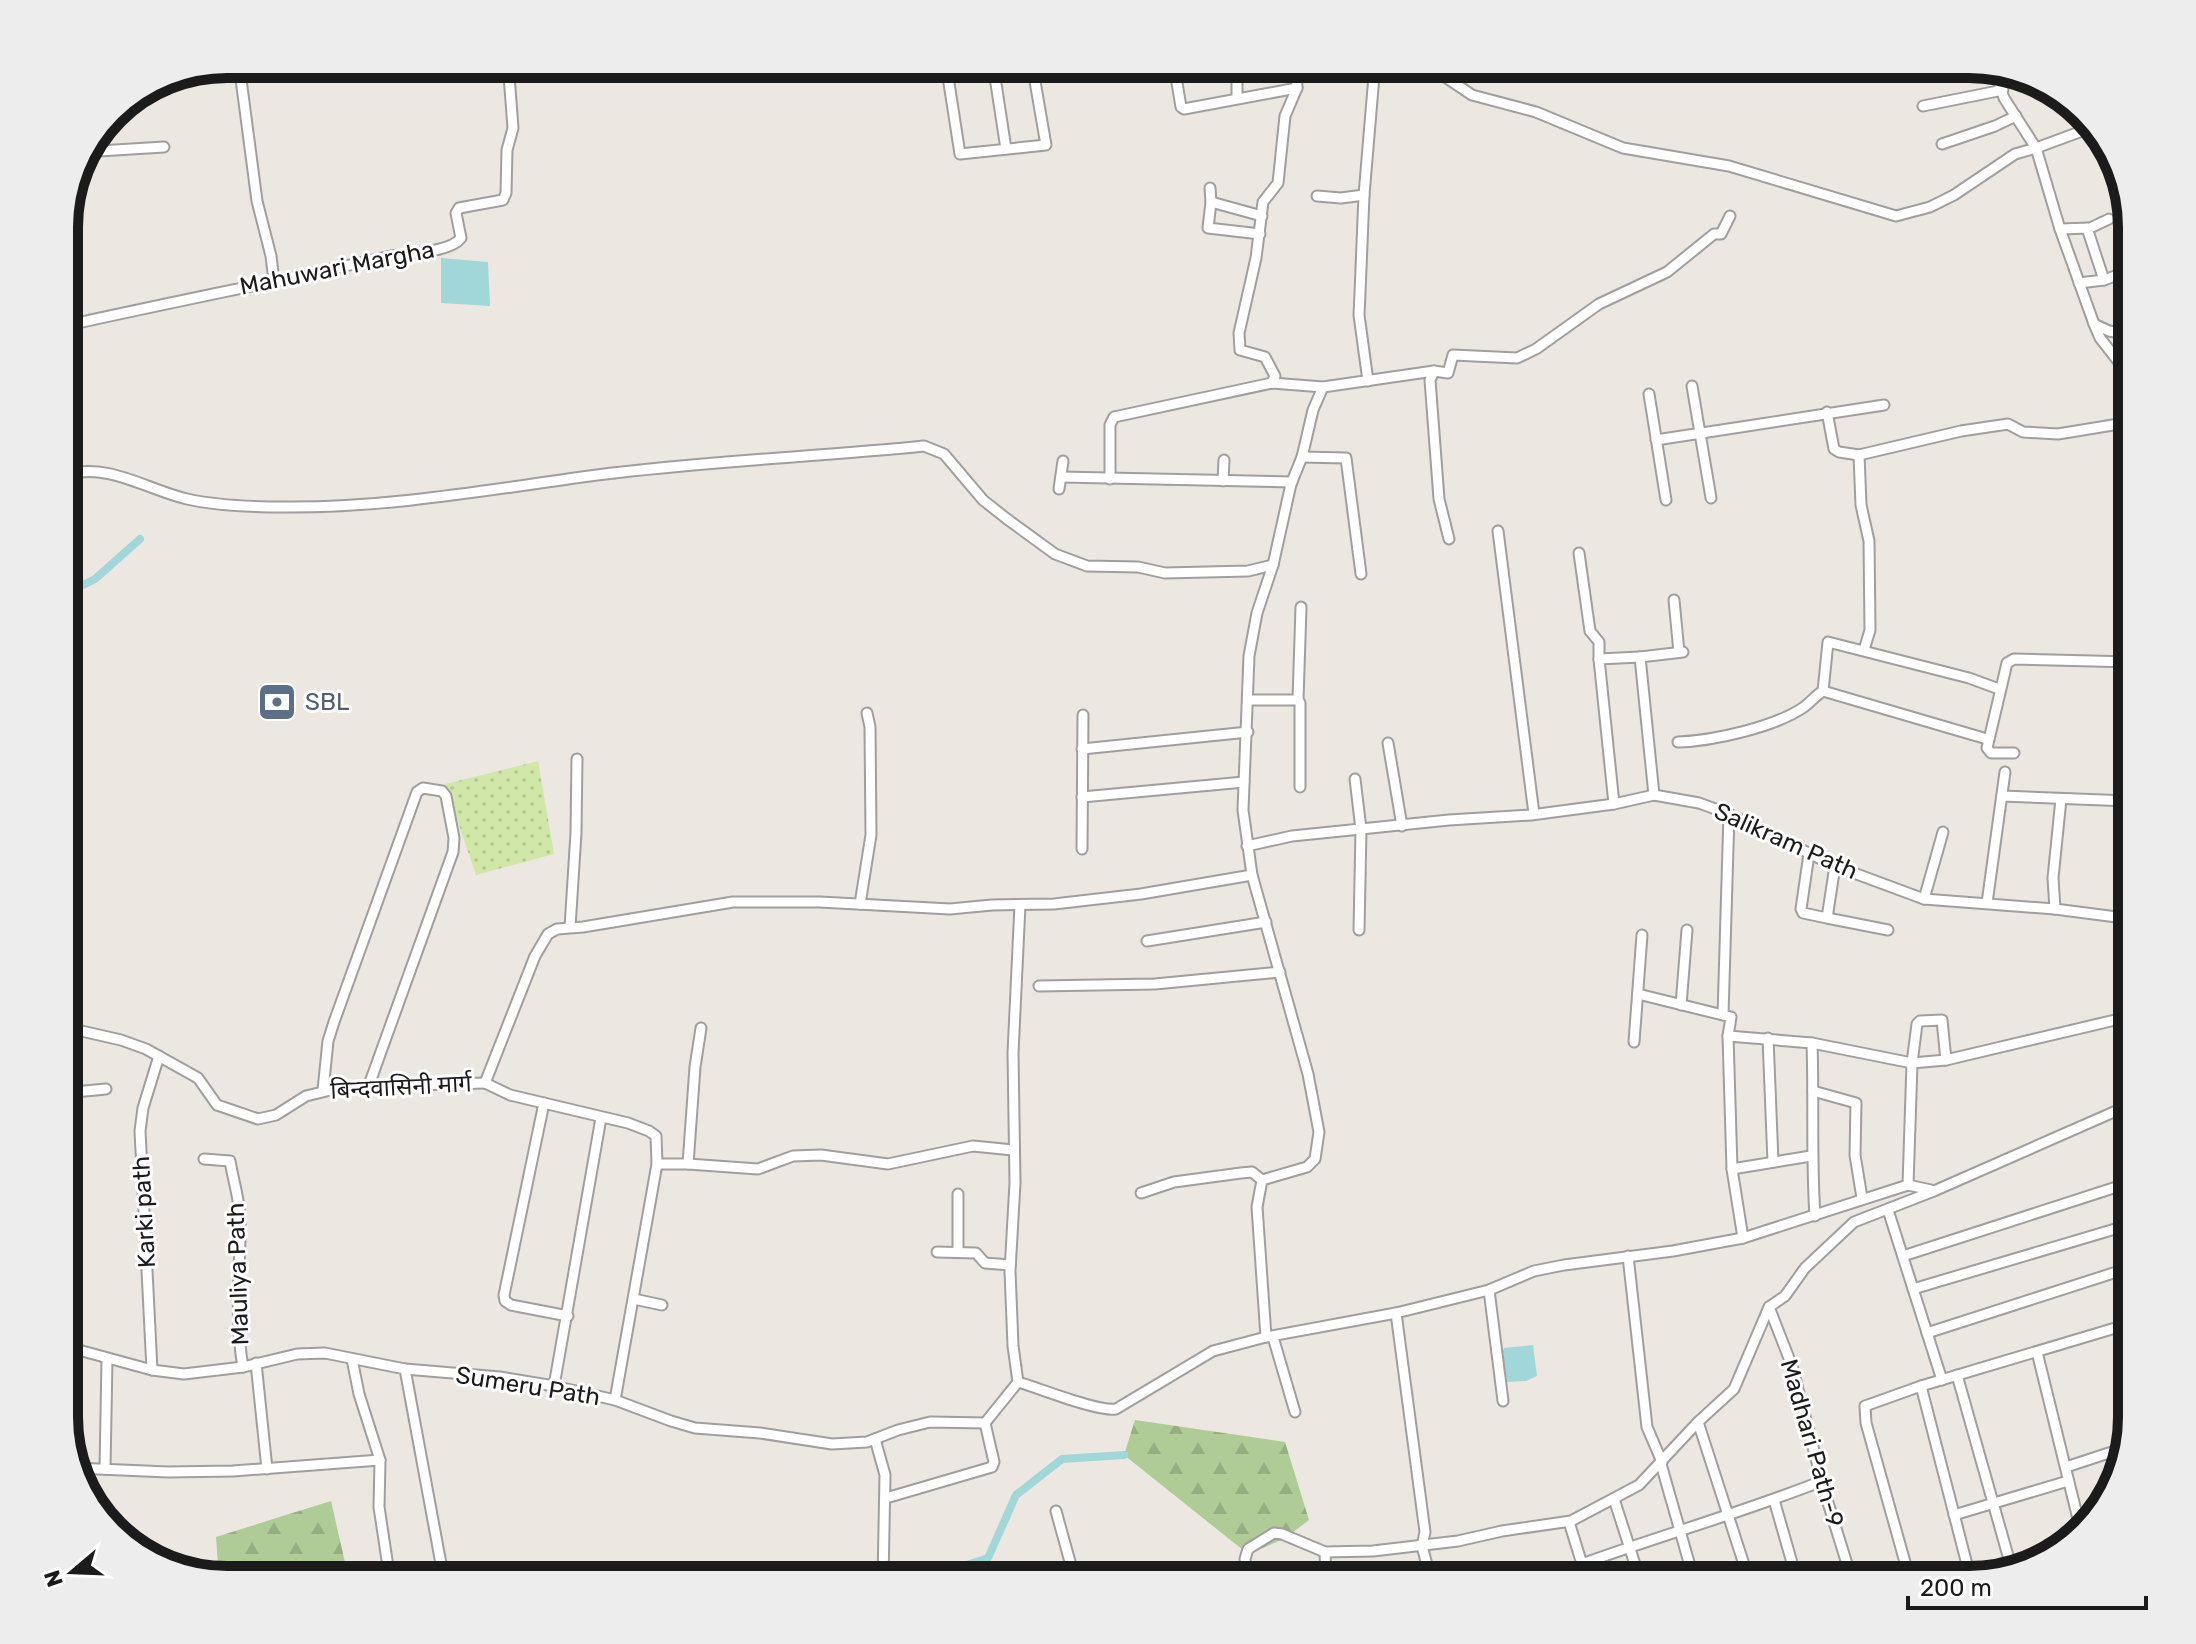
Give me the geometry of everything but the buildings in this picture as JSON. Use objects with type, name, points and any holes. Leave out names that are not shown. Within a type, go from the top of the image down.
[{"type":"street","points":[[241,78],[257,201],[274,281]]},
{"type":"street","name":"Mahuwari Margha","points":[[78,323],[454,246],[461,238],[456,213],[459,208],[497,203],[503,200],[506,193],[507,150],[513,128],[509,78]]},
{"type":"street","points":[[948,78],[960,154],[1046,145],[1034,78]]},
{"type":"street","points":[[995,78],[1006,149]]},
{"type":"street","points":[[1176,78],[1182,109],[1297,88]]},
{"type":"street","points":[[1237,78],[1237,98]]},
{"type":"street","points":[[1272,383],[1275,376],[1265,357],[1240,350],[1239,333],[1260,234],[1263,202],[1278,183],[1285,116],[1297,88],[1297,78]]},
{"type":"street","points":[[1368,381],[1359,315],[1364,195],[1374,78]]},
{"type":"street","points":[[1447,78],[1472,95],[1536,112],[1623,148],[1729,166],[1896,216],[1930,207],[1954,195],[2015,154],[2082,131]]},
{"type":"street","points":[[1999,81],[2004,98],[2036,148],[2060,229],[2094,324],[2100,338],[2118,361]]},
{"type":"street","points":[[1923,106],[2003,90]]},
{"type":"street","points":[[1942,144],[2016,116]]},
{"type":"street","points":[[99,151],[164,147]]},
{"type":"street","points":[[1210,188],[1208,228],[1260,234]]},
{"type":"street","points":[[1317,196],[1341,198],[1364,195]]},
{"type":"street","points":[[1211,202],[1262,216]]},
{"type":"street","points":[[1110,479],[1110,425],[1114,417],[1272,383],[1323,387],[1434,371],[1448,373],[1453,355],[1517,358],[1536,349],[1599,304],[1667,272],[1714,234],[1721,234],[1730,216]]},
{"type":"street","points":[[2060,229],[2087,228],[2109,219]]},
{"type":"street","points":[[2087,228],[2104,280]]},
{"type":"street","points":[[2079,283],[2118,275]]},
{"type":"street","points":[[2094,324],[2118,333]]},
{"type":"street","points":[[1434,371],[1430,380],[1439,499],[1449,539]]},
{"type":"street","points":[[1692,386],[1711,498]]},
{"type":"street","points":[[1262,1180],[1307,1167],[1315,1159],[1319,1132],[1308,1074],[1252,875],[1247,846],[1243,810],[1249,656],[1257,613],[1273,565],[1292,482],[1323,387]]},
{"type":"street","points":[[1649,394],[1666,500]]},
{"type":"street","points":[[1656,440],[1884,405]]},
{"type":"street","points":[[1827,412],[1834,449],[1859,455],[1961,431],[2008,424],[2023,432],[2058,434],[2118,424]]},
{"type":"street","points":[[78,472],[88,469],[144,483],[185,498],[217,504],[285,507],[400,503],[445,494],[669,468],[924,446],[944,454],[983,500],[1007,519],[1055,554],[1087,566],[1138,567],[1165,573],[1248,571],[1273,565]]},
{"type":"street","points":[[1859,455],[1861,505],[1869,541],[1870,630],[1864,650]]},
{"type":"street","points":[[1302,457],[1346,458],[1361,574]]},
{"type":"street","points":[[1223,481],[1224,460]]},
{"type":"street","points":[[1059,489],[1063,461]]},
{"type":"street","points":[[1061,477],[1292,482]]},
{"type":"street","points":[[1498,531],[1534,814]]},
{"type":"street","points":[[1579,553],[1590,631],[1599,642],[1614,804]]},
{"type":"street","points":[[1599,659],[1681,652],[1674,600]]},
{"type":"street","points":[[1300,787],[1298,700],[1301,607]]},
{"type":"street","points":[[1678,742],[1705,741],[1769,723],[1804,707],[1823,691],[1828,642],[1999,689]]},
{"type":"street","points":[[1640,657],[1654,795]]},
{"type":"street","points":[[2014,753],[1991,753],[1987,748],[2007,663],[2014,659],[2118,662]]},
{"type":"street","points":[[1823,691],[1987,739]]},
{"type":"street","points":[[1249,700],[1298,700]]},
{"type":"street","points":[[860,904],[872,826],[867,713]]},
{"type":"street","points":[[1082,849],[1083,715]]},
{"type":"street","points":[[1082,749],[1248,732]]},
{"type":"street","points":[[1388,743],[1402,826]]},
{"type":"street","points":[[570,927],[577,759]]},
{"type":"street","points":[[1987,903],[2005,772]]},
{"type":"street","points":[[1355,779],[1361,829],[1359,930]]},
{"type":"street","points":[[1082,797],[1244,782]]},
{"type":"street","points":[[323,1090],[328,1041],[417,792],[423,788],[442,791],[446,796],[454,838],[453,852],[369,1085]]},
{"type":"street","name":"Salikram Path","points":[[1247,846],[1292,836],[1534,814],[1614,804],[1654,795],[1699,803],[1729,814],[1835,866],[1924,899],[2118,917]]},
{"type":"street","points":[[2002,796],[2118,801]]},
{"type":"street","points":[[2055,909],[2053,878],[2061,799]]},
{"type":"street","points":[[1723,1015],[1729,814]]},
{"type":"street","points":[[1924,899],[1943,832]]},
{"type":"street","points":[[1809,854],[1801,911],[1888,930]]},
{"type":"street","points":[[1827,918],[1835,866]]},
{"type":"street","points":[[615,1400],[657,1164],[656,1136],[649,1131],[510,1095],[485,1083],[541,944],[553,931],[733,902],[950,909],[1126,896],[1252,875]]},
{"type":"street","points":[[886,1498],[992,1467],[994,1462],[985,1423],[1018,1382],[1013,1346],[1010,1265],[1015,1183],[1013,1053],[1020,905]]},
{"type":"street","points":[[1147,941],[1266,922]]},
{"type":"street","points":[[1681,1005],[1687,930]]},
{"type":"street","points":[[1634,1042],[1642,935]]},
{"type":"street","points":[[1039,986],[1155,984],[1280,972]]},
{"type":"street","points":[[1638,994],[1731,1017],[1728,1036],[1728,1125],[1743,1238]]},
{"type":"street","points":[[1728,1036],[1812,1043],[1912,1063],[1946,1060],[2118,1019]]},
{"type":"street","points":[[1908,1185],[1912,1063],[1920,1021],[1942,1020],[1946,1060]]},
{"type":"street","points":[[688,1164],[701,1028]]},
{"type":"street","name":"बिन्दवासिनी मार्ग","points":[[78,1030],[121,1040],[159,1056],[198,1078],[217,1105],[258,1119],[276,1115],[306,1096],[323,1090],[369,1085],[485,1083]]},
{"type":"street","points":[[1768,1038],[1773,1162]]},
{"type":"street","points":[[1812,1043],[1811,1156],[1815,1216]]},
{"type":"street","name":"Karki path","points":[[152,1370],[140,1131],[143,1108],[159,1056]]},
{"type":"street","points":[[78,1092],[106,1089]]},
{"type":"street","points":[[1813,1091],[1856,1103],[1855,1155],[1862,1198]]},
{"type":"street","points":[[544,1103],[505,1299],[511,1305],[568,1316]]},
{"type":"street","points":[[1246,1566],[1248,1549],[1274,1533],[1325,1552],[1373,1551],[1485,1537],[1502,1531],[1569,1522],[1614,1499],[1639,1485],[1734,1389],[1769,1307],[1785,1296],[1805,1268],[1854,1222],[1934,1191],[2118,1110]]},
{"type":"street","points":[[554,1386],[601,1118]]},
{"type":"street","points":[[657,1164],[758,1169],[793,1156],[821,1155],[888,1164],[973,1146],[1013,1150]]},
{"type":"street","points":[[1732,1169],[1811,1156]]},
{"type":"street","name":"Mauliya Path","points":[[204,1159],[230,1161],[240,1213],[238,1305],[243,1367]]},
{"type":"street","points":[[1141,1193],[1174,1182],[1241,1173],[1252,1172],[1262,1180]]},
{"type":"street","points":[[1262,1180],[1257,1207],[1270,1337],[1295,1412]]},
{"type":"street","points":[[1018,1382],[1087,1405],[1116,1409],[1213,1351],[1489,1290],[1534,1271],[1587,1260],[1743,1238],[1908,1185],[1934,1191]]},
{"type":"street","points":[[1903,1256],[2118,1187]]},
{"type":"street","points":[[958,1194],[958,1252]]},
{"type":"street","points":[[1888,1210],[1942,1380]]},
{"type":"street","points":[[1913,1289],[2118,1228]]},
{"type":"street","points":[[937,1252],[976,1253],[989,1265],[1010,1265]]},
{"type":"street","points":[[1628,1256],[1647,1427],[1661,1463],[1690,1566]]},
{"type":"street","points":[[1927,1333],[2118,1272]]},
{"type":"street","points":[[1489,1290],[1503,1401]]},
{"type":"street","points":[[634,1299],[662,1305]]},
{"type":"street","name":"Madhari Path-9","points":[[1769,1307],[1792,1366],[1848,1566]]},
{"type":"street","points":[[1396,1313],[1425,1532],[1422,1546],[1427,1566]]},
{"type":"street","points":[[1906,1566],[1864,1413],[1865,1406],[1921,1386],[2118,1327]]},
{"type":"street","name":"Sumeru Path","points":[[78,1350],[152,1370],[193,1374],[319,1352],[405,1369],[500,1377],[554,1386],[615,1400],[695,1428],[760,1433],[832,1444],[858,1443],[930,1422],[985,1423]]},
{"type":"street","points":[[2037,1352],[2078,1518]]},
{"type":"street","points":[[105,1469],[107,1359]]},
{"type":"street","points":[[352,1359],[359,1394],[380,1460],[379,1507],[388,1566]]},
{"type":"street","points":[[256,1363],[267,1469]]},
{"type":"street","points":[[405,1369],[441,1566]]},
{"type":"street","points":[[1957,1375],[2009,1561]]},
{"type":"street","points":[[1921,1386],[1967,1566]]},
{"type":"street","points":[[1698,1422],[1744,1566]]},
{"type":"street","points":[[875,1439],[885,1475],[884,1566]]},
{"type":"street","points":[[2066,1467],[2114,1451]]},
{"type":"street","points":[[87,1468],[168,1472],[267,1469],[380,1460]]},
{"type":"street","points":[[1569,1522],[1582,1564],[1822,1481]]},
{"type":"street","points":[[1954,1515],[2068,1481]]},
{"type":"street","points":[[1614,1499],[1636,1566]]},
{"type":"street","points":[[1774,1500],[1793,1566]]},
{"type":"street","points":[[1056,1511],[1071,1566]]},
{"type":"street","points":[[1325,1552],[1326,1566]]},
{"type":"green space","points":[[538,761],[554,854],[476,875],[445,784]]},
{"type":"green space","points":[[1135,1420],[1285,1442],[1309,1520],[1284,1539],[1248,1554],[1124,1455]]},
{"type":"green space","points":[[331,1501],[346,1566],[218,1566],[216,1537]]},
{"type":"water","points":[[441,258],[488,262],[490,306],[441,303]]},
{"type":"water","points":[[1533,1345],[1537,1376],[1526,1381],[1507,1382],[1502,1354],[1504,1348]]},
{"type":"waterway","points":[[78,588],[95,579],[140,539]]},
{"type":"waterway","points":[[964,1566],[988,1558],[1016,1495],[1062,1459],[1124,1455]]},
{"type":"place","name":"SBL","points":[[277,702]]}]
